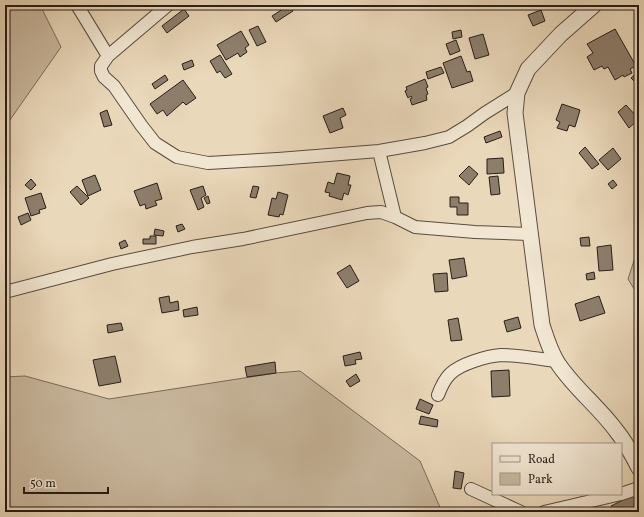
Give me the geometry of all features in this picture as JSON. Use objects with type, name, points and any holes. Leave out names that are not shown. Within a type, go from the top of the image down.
[{"type":"street","points":[[77,5],[108,56]]},
{"type":"street","points":[[168,5],[108,56],[101,66],[101,71],[104,77],[114,86],[155,143],[177,157],[208,163],[379,151],[426,143],[449,137],[517,93]]},
{"type":"street","points":[[590,6],[528,69],[517,93],[515,113],[542,325],[549,345],[557,361],[574,384],[615,428],[632,452],[639,468]]},
{"type":"street","points":[[379,151],[395,217]]},
{"type":"street","points":[[5,292],[112,264],[367,213],[381,212],[415,227],[475,232],[530,234]]},
{"type":"street","points":[[438,395],[442,383],[451,372],[466,364],[482,359],[501,356],[557,361]]},
{"type":"street","points":[[622,494],[639,488]]},
{"type":"street","points":[[471,489],[521,512]]},
{"type":"street","points":[[544,512],[617,495]]},
{"type":"green space","points":[[5,5],[40,5],[61,47],[5,127]]},
{"type":"green space","points":[[204,5],[289,5],[280,8],[203,7]]},
{"type":"green space","points":[[639,245],[639,297],[628,279]]},
{"type":"green space","points":[[300,371],[420,461],[442,512],[5,512],[5,377],[25,376],[109,399],[276,373]]},
{"type":"building","points":[[289,5],[293,11],[276,22],[272,16]]},
{"type":"building","points":[[184,9],[189,16],[167,33],[162,26]]},
{"type":"building","points":[[541,10],[545,21],[533,26],[528,15]]},
{"type":"building","points":[[258,26],[266,42],[257,46],[249,30]]},
{"type":"building","points":[[615,29],[636,66],[630,69],[632,73],[624,77],[623,75],[615,80],[608,67],[604,69],[602,66],[594,70],[587,57],[593,53],[587,44]]},
{"type":"building","points":[[461,30],[462,37],[453,39],[452,32]]},
{"type":"building","points":[[241,31],[249,45],[245,48],[247,52],[240,57],[238,53],[226,60],[217,45]]},
{"type":"building","points":[[483,34],[489,55],[475,59],[469,38]]},
{"type":"building","points":[[456,40],[460,51],[450,55],[446,44]]},
{"type":"building","points":[[220,55],[232,74],[225,78],[220,71],[217,73],[210,61]]},
{"type":"building","points":[[461,56],[467,72],[470,71],[473,81],[452,88],[443,63]]},
{"type":"building","points":[[192,60],[194,66],[184,70],[182,64]]},
{"type":"building","points":[[441,67],[444,73],[428,79],[426,72]]},
{"type":"building","points":[[638,72],[639,82],[637,84],[631,78]]},
{"type":"building","points":[[165,75],[168,80],[155,89],[152,84]]},
{"type":"building","points":[[425,79],[428,87],[426,88],[428,94],[426,95],[427,100],[412,105],[410,99],[412,98],[411,96],[408,98],[405,91],[407,90],[406,87]]},
{"type":"building","points":[[183,80],[196,98],[186,105],[183,102],[167,116],[163,110],[157,114],[150,104]]},
{"type":"building","points":[[562,104],[580,110],[575,127],[569,125],[567,131],[557,128],[560,122],[556,120]]},
{"type":"building","points":[[626,105],[639,119],[629,128],[618,112]]},
{"type":"building","points":[[343,108],[346,115],[340,118],[343,128],[330,133],[323,116]]},
{"type":"building","points":[[107,110],[112,125],[104,127],[100,113]]},
{"type":"building","points":[[500,131],[502,137],[486,143],[484,137]]},
{"type":"building","points":[[585,147],[599,164],[592,169],[579,153]]},
{"type":"building","points":[[613,148],[621,159],[608,170],[599,160]]},
{"type":"building","points":[[503,158],[504,173],[487,174],[487,159]]},
{"type":"building","points":[[469,166],[478,174],[469,185],[459,176]]},
{"type":"building","points":[[5,169],[10,187],[5,188]]},
{"type":"building","points":[[337,173],[350,176],[348,185],[351,185],[348,195],[344,193],[342,200],[329,196],[330,193],[325,192],[328,182],[334,184]]},
{"type":"building","points":[[95,175],[101,190],[88,196],[82,180]]},
{"type":"building","points":[[498,176],[500,194],[491,195],[489,177]]},
{"type":"building","points":[[31,179],[36,185],[31,190],[25,185]]},
{"type":"building","points":[[613,180],[617,185],[612,189],[608,184]]},
{"type":"building","points":[[157,183],[162,199],[155,201],[157,205],[146,209],[145,204],[140,206],[134,191]]},
{"type":"building","points":[[77,186],[89,198],[81,205],[70,192]]},
{"type":"building","points":[[203,186],[206,195],[201,198],[204,207],[198,210],[190,190]]},
{"type":"building","points":[[253,186],[259,187],[256,198],[250,197]]},
{"type":"building","points":[[278,192],[288,195],[283,215],[280,214],[279,217],[268,215],[272,198],[276,199]]},
{"type":"building","points":[[41,193],[46,208],[39,210],[40,213],[31,216],[25,198]]},
{"type":"building","points":[[208,196],[210,203],[207,204],[204,198]]},
{"type":"building","points":[[450,197],[459,197],[459,203],[468,203],[468,215],[457,215],[457,207],[450,207]]},
{"type":"building","points":[[28,213],[31,220],[21,225],[18,217]]},
{"type":"building","points":[[182,224],[185,229],[178,232],[176,226]]},
{"type":"building","points":[[155,229],[164,231],[163,236],[154,235]]},
{"type":"building","points":[[150,236],[156,236],[156,244],[143,244],[143,239],[150,239]]},
{"type":"building","points":[[589,237],[590,246],[581,246],[580,238]]},
{"type":"building","points":[[125,240],[128,246],[121,249],[119,243]]},
{"type":"building","points":[[611,245],[613,270],[599,271],[597,247]]},
{"type":"building","points":[[464,258],[467,276],[452,279],[449,260]]},
{"type":"building","points":[[350,265],[359,281],[347,288],[337,273]]},
{"type":"building","points":[[594,272],[595,279],[587,280],[586,274]]},
{"type":"building","points":[[447,273],[448,291],[435,292],[433,274]]},
{"type":"building","points":[[169,296],[170,303],[178,301],[179,310],[162,313],[159,298]]},
{"type":"building","points":[[599,296],[605,313],[580,321],[575,304]]},
{"type":"building","points":[[197,307],[198,315],[184,317],[183,310]]},
{"type":"building","points":[[518,317],[521,328],[507,332],[504,321]]},
{"type":"building","points":[[458,318],[462,340],[451,341],[448,320]]},
{"type":"building","points":[[121,323],[123,330],[108,333],[107,325]]},
{"type":"building","points":[[360,352],[362,359],[355,360],[356,364],[345,366],[343,356]]},
{"type":"building","points":[[115,356],[121,382],[99,386],[93,360]]},
{"type":"building","points":[[275,362],[276,373],[247,377],[245,367]]},
{"type":"building","points":[[509,370],[510,396],[492,397],[491,371]]},
{"type":"building","points":[[356,374],[360,381],[350,387],[346,381]]},
{"type":"building","points":[[420,399],[433,405],[429,414],[416,409]]},
{"type":"building","points":[[421,416],[438,420],[437,427],[419,424]]},
{"type":"building","points":[[455,471],[464,473],[461,489],[453,488]]},
{"type":"building","points":[[635,494],[639,502],[639,512],[633,512],[631,508],[623,512],[614,512],[611,506]]}]
